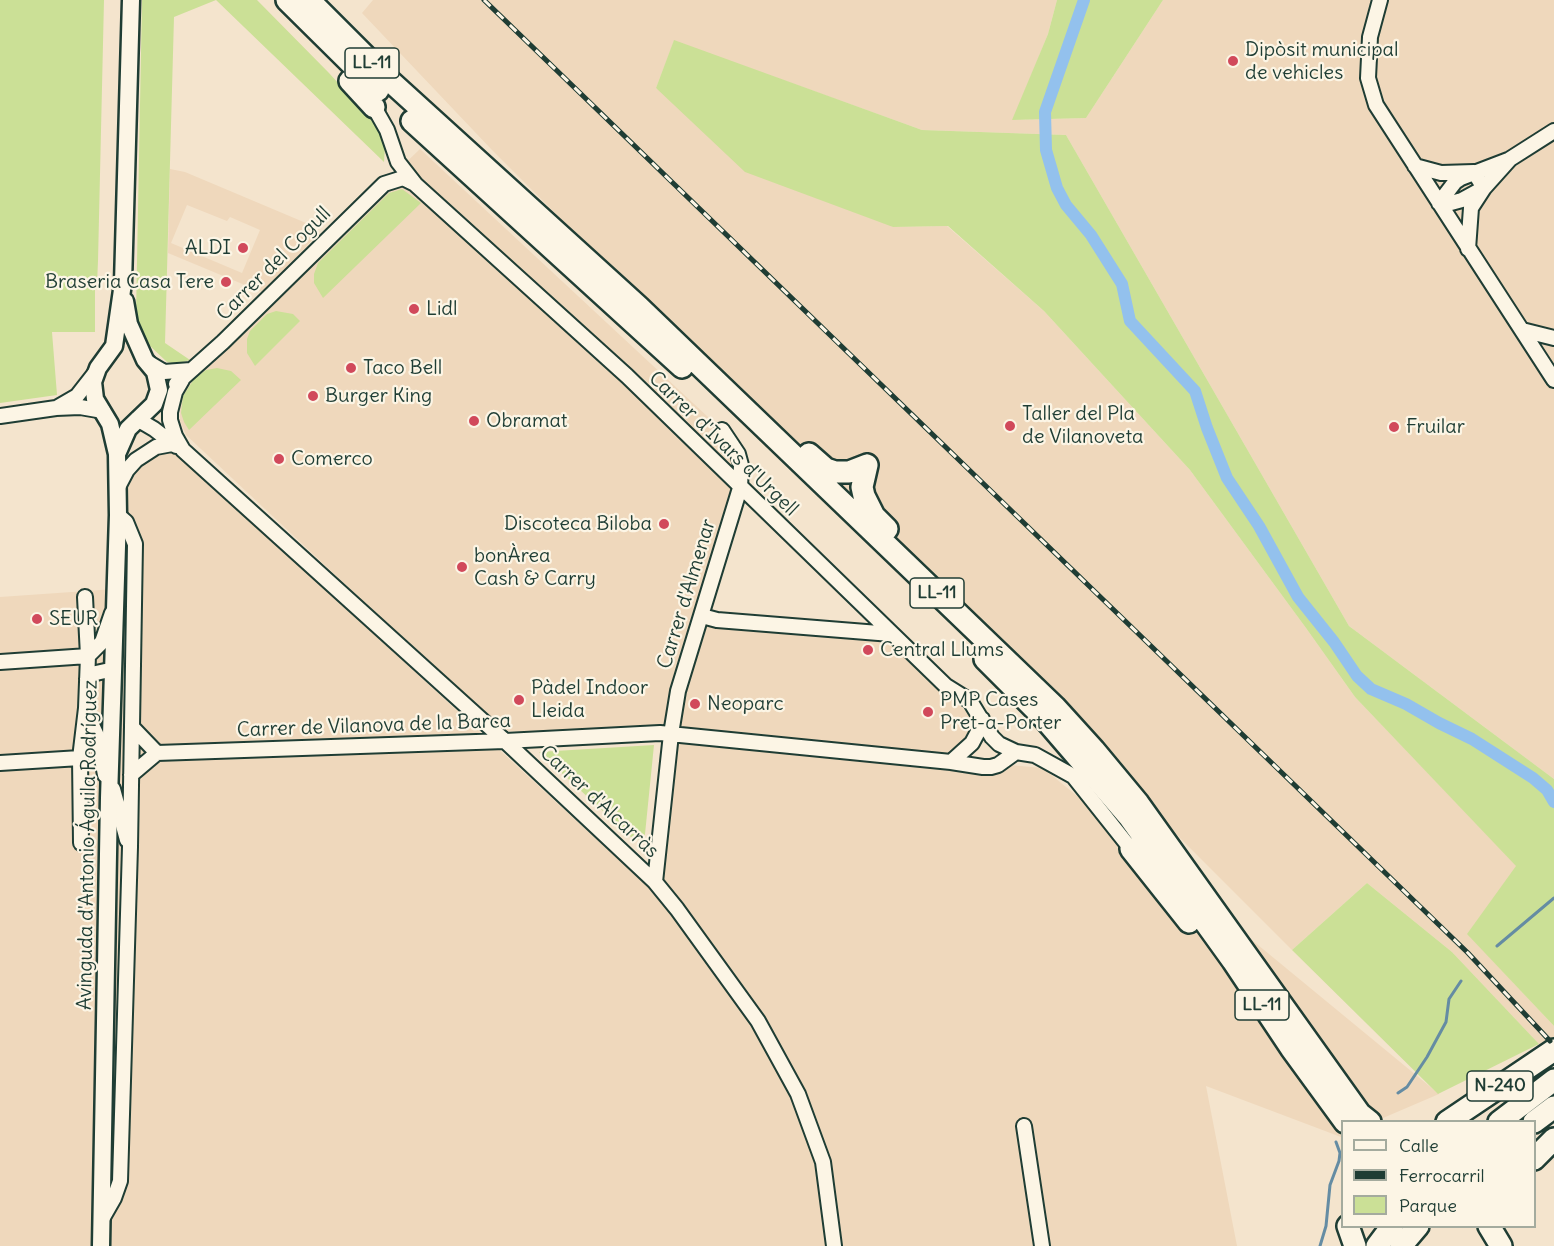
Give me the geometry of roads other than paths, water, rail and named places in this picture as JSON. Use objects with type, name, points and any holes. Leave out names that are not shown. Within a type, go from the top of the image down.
[{"type":"highway","points":[[273,0],[375,106]]},
{"type":"highway","name":"LL-11","points":[[287,0],[382,93],[716,398],[1043,717],[1130,818],[1344,1120]]},
{"type":"highway","name":"LL-11","points":[[309,0],[389,81],[639,307],[1055,707],[1138,803],[1360,1114],[1368,1120]]},
{"type":"highway","points":[[759,422],[780,429],[826,469],[843,473],[867,465],[862,488],[869,507],[874,516],[908,550],[924,580]]},
{"type":"highway","points":[[1131,849],[1291,1048]]},
{"type":"highway","name":"N-240","points":[[1450,1120],[1554,1050]]},
{"type":"highway","name":"N-240","points":[[1502,1120],[1554,1080]]},
{"type":"highway","points":[[1536,1120],[1554,1107]]},
{"type":"highway","points":[[1536,1157],[1554,1139]]},
{"type":"highway","points":[[1388,1240],[1416,1228]]},
{"type":"highway","points":[[1479,1246],[1488,1228]]},
{"type":"highway","points":[[1489,1228],[1501,1246]]},
{"type":"street","points":[[56,408],[77,396],[114,346],[123,282],[131,0]]},
{"type":"street","points":[[1380,0],[1370,37],[1368,78],[1376,105],[1468,249],[1522,330],[1552,370]]},
{"type":"street","name":"Carrer d'Ivars d'Urgell","points":[[375,106],[387,130],[390,144],[403,169],[416,185],[627,376],[945,686],[970,701],[999,744],[1016,752],[1035,755],[1073,776],[1131,849]]},
{"type":"street","points":[[1439,203],[1455,182],[1474,171],[1510,159],[1554,131]]},
{"type":"street","points":[[384,184],[390,166],[390,144]]},
{"type":"street","points":[[1468,249],[1470,208],[1484,188],[1510,159]]},
{"type":"street","points":[[1415,166],[1441,173],[1474,171]]},
{"type":"street","points":[[1474,171],[1484,188]]},
{"type":"street","points":[[384,184],[403,178],[416,185]]},
{"type":"street","name":"Carrer del Cogull","points":[[157,398],[187,375],[217,347],[384,184]]},
{"type":"street","points":[[1439,203],[1462,200],[1484,188]]},
{"type":"street","points":[[123,282],[129,324],[147,362],[155,372],[159,390],[157,398]]},
{"type":"street","points":[[1522,330],[1554,338]]},
{"type":"street","points":[[99,368],[118,354],[128,354],[165,372],[187,375],[175,392],[170,408],[170,420],[178,446],[156,447],[136,460],[117,489]]},
{"type":"street","name":"Avinguda d'Antonio Águila Rodríguez","points":[[99,368],[93,391],[95,399],[110,424],[117,454],[118,515],[109,775],[100,1243]]},
{"type":"street","name":"Avinguda d'Antonio Águila Rodríguez","points":[[117,454],[128,429],[136,419],[144,415],[157,398]]},
{"type":"street","name":"Carrer d'Alcarràs","points":[[157,398],[165,426],[178,446]]},
{"type":"street","points":[[0,417],[56,408],[80,407],[103,411],[112,417],[136,419]]},
{"type":"street","name":"Carrer d'Alcarràs","points":[[136,419],[178,446],[505,741],[655,882],[758,1021],[798,1094],[823,1162],[834,1246]]},
{"type":"street","name":"Carrer d'Almenar","points":[[655,882],[671,734],[678,691],[742,477],[738,454],[722,430]]},
{"type":"street","points":[[100,1221],[114,1198],[120,1181],[130,847],[135,544],[126,522],[118,515]]},
{"type":"street","points":[[81,843],[80,758],[86,710],[88,656],[85,597]]},
{"type":"street","points":[[0,662],[88,656],[102,642],[115,606]]},
{"type":"street","points":[[702,616],[717,620],[891,634]]},
{"type":"street","points":[[87,680],[96,673],[113,672]]},
{"type":"street","points":[[86,710],[98,717],[111,718]]},
{"type":"street","points":[[86,710],[98,738],[109,798]]},
{"type":"street","points":[[951,762],[972,743],[982,719]]},
{"type":"street","points":[[131,775],[157,753],[132,727]]},
{"type":"street","name":"Carrer de Vilanova de la Barca","points":[[157,753],[671,734],[991,767],[1005,761],[1016,752]]},
{"type":"street","points":[[0,763],[80,758]]},
{"type":"street","points":[[109,775],[130,847]]},
{"type":"street","points":[[1024,1126],[1042,1246]]},
{"type":"waterway","points":[[1084,0],[1045,112],[1046,150],[1057,188],[1066,205],[1091,235],[1122,284],[1130,321],[1195,391],[1227,478],[1259,526],[1298,597],[1334,642],[1357,676],[1371,689],[1406,704],[1472,739],[1533,778],[1547,790],[1554,802]]},
{"type":"waterway","points":[[1497,946],[1554,898]]},
{"type":"waterway","points":[[1398,1093],[1407,1087],[1427,1057],[1446,1022],[1449,999],[1461,981]]},
{"type":"waterway","points":[[1320,1246],[1326,1226],[1330,1185],[1339,1161],[1340,1153],[1336,1142]]},
{"type":"railway","points":[[484,0],[1468,953],[1550,1041]]},
{"type":"place","name":"Dipòsit municipal de vehicles","points":[[1233,61]]},
{"type":"place","name":"ALDI","points":[[243,248]]},
{"type":"place","name":"Braseria Casa Tere","points":[[226,282]]},
{"type":"place","name":"Lidl","points":[[414,309]]},
{"type":"place","name":"Taco Bell","points":[[351,368]]},
{"type":"place","name":"Burger King","points":[[313,396]]},
{"type":"place","name":"Obramat","points":[[474,421]]},
{"type":"place","name":"Taller del Pla de Vilanoveta","points":[[1010,426]]},
{"type":"place","name":"Fruilar","points":[[1394,427]]},
{"type":"place","name":"Comerco","points":[[279,459]]},
{"type":"place","name":"Discoteca Biloba","points":[[664,524]]},
{"type":"place","name":"bonÀrea Cash & Carry","points":[[462,567]]},
{"type":"place","name":"SEUR","points":[[37,619]]},
{"type":"place","name":"Central Llums","points":[[868,650]]},
{"type":"place","name":"Pàdel Indoor Lleida","points":[[519,700]]},
{"type":"place","name":"Neoparc","points":[[695,704]]},
{"type":"place","name":"PMP Cases Pret-a-Porter","points":[[928,712]]}]
